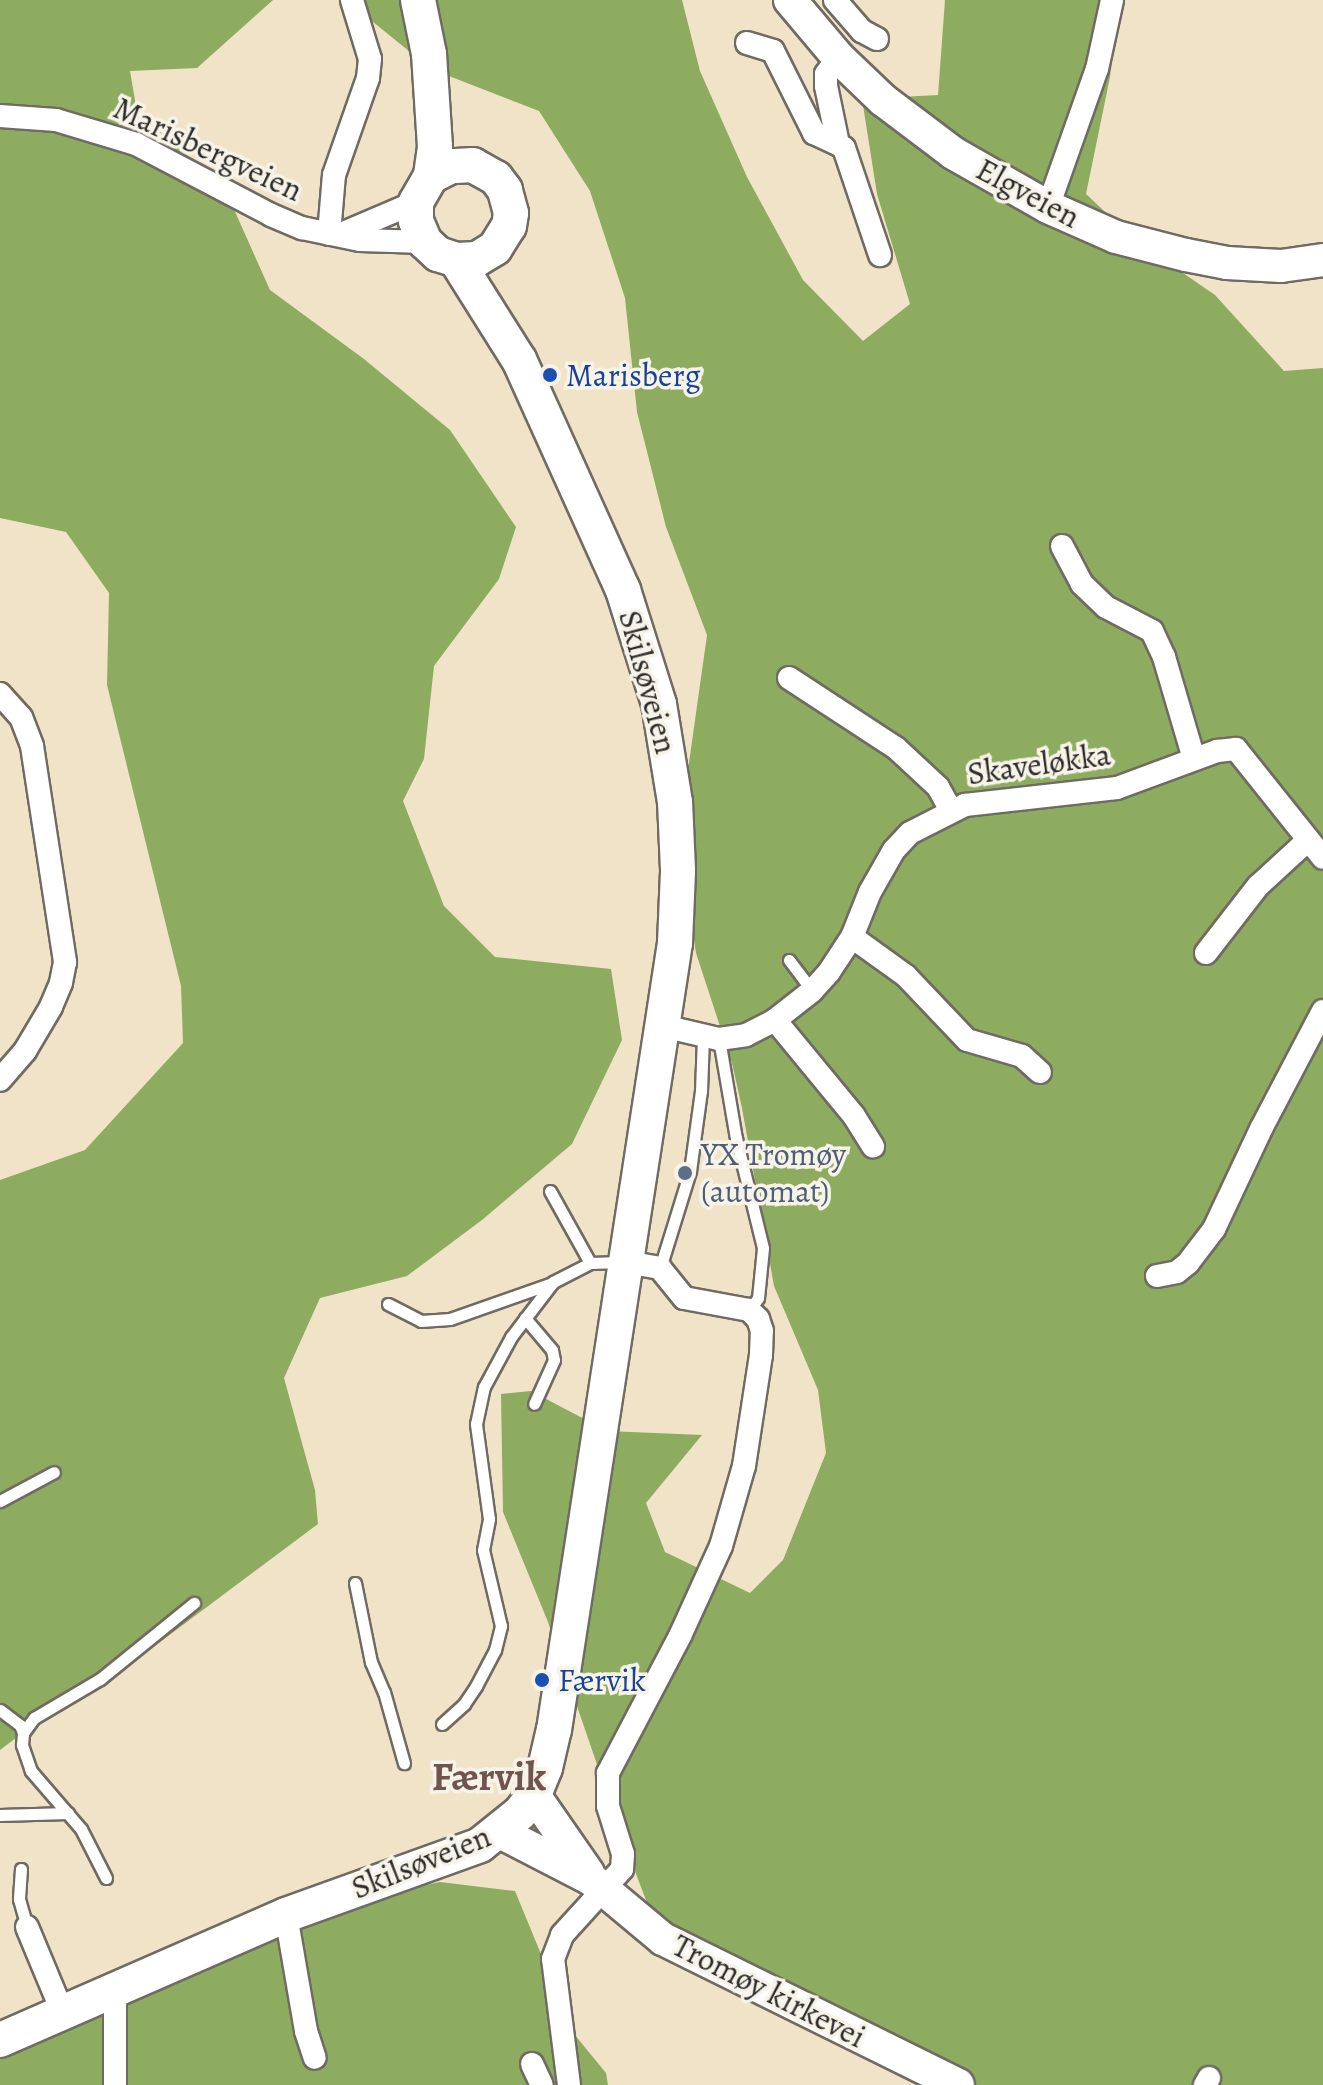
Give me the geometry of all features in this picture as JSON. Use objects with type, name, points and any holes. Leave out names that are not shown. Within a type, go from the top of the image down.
[{"type":"main road","name":"Skilsøveien","points":[[0,2040],[286,1915],[509,1836],[538,1802],[554,1730],[675,943],[678,870],[675,802],[659,704],[623,590],[519,360],[456,260],[438,254],[418,241],[417,195],[435,147],[429,54],[418,0]]},
{"type":"main road","name":"Elgveien","points":[[790,0],[838,57],[883,100],[953,153],[1048,207],[1116,237],[1227,263],[1281,266],[1323,260]]},
{"type":"main road","name":"Skilsøveien","points":[[429,54],[461,145],[473,165],[496,178],[510,202],[509,226],[495,248],[499,284],[519,360]]},
{"type":"main road","points":[[417,195],[451,166],[473,165]]},
{"type":"main road","points":[[456,260],[477,259],[495,248]]},
{"type":"main road","name":"Tromøy kirkevei","points":[[538,1802],[597,1884]]},
{"type":"main road","name":"Tromøy kirkevei","points":[[509,1836],[597,1884],[663,1939],[958,2085]]},
{"type":"street","points":[[352,0],[370,59],[368,78],[334,175],[335,234],[417,195]]},
{"type":"street","points":[[835,0],[849,19],[877,39]]},
{"type":"street","points":[[1048,207],[1097,69],[1112,0]]},
{"type":"street","points":[[747,43],[773,51],[814,133],[844,148],[880,255]]},
{"type":"street","points":[[838,57],[830,63],[826,86],[838,144]]},
{"type":"street","name":"Marisbergveien","points":[[0,116],[56,120],[136,144],[271,215],[360,240],[418,241]]},
{"type":"street","points":[[1062,546],[1082,584],[1106,607],[1152,631],[1164,657],[1194,759]]},
{"type":"street","points":[[789,678],[896,748],[932,780],[950,809]]},
{"type":"street","points":[[0,694],[21,717],[32,746],[65,962],[61,983],[51,1007],[25,1051],[0,1080]]},
{"type":"street","name":"Skaveløkka","points":[[711,1038],[746,1035],[775,1020],[812,991],[852,937],[870,892],[894,850],[910,833],[950,809],[1032,796],[1117,788],[1194,759],[1236,749],[1323,858]]},
{"type":"street","points":[[1206,953],[1258,886],[1308,840]]},
{"type":"street","points":[[852,937],[906,976],[967,1040],[1022,1056],[1040,1072]]},
{"type":"street","points":[[1157,1276],[1177,1272],[1188,1263],[1214,1229],[1262,1127],[1323,1011]]},
{"type":"street","points":[[775,1020],[854,1116],[873,1146]]},
{"type":"street","points":[[663,1026],[711,1038]]},
{"type":"street","points":[[569,2085],[553,1959],[562,1935],[597,1884],[622,1869],[623,1854],[608,1806],[608,1773],[702,1591],[721,1546],[744,1466],[761,1355],[762,1331],[758,1319],[749,1310],[684,1298],[660,1268],[626,1262]]},
{"type":"street","points":[[286,1915],[306,2031],[315,2058]]},
{"type":"street","points":[[27,1927],[62,2011]]},
{"type":"street","points":[[115,1989],[115,2085]]},
{"type":"street","points":[[532,2064],[542,2085]]},
{"type":"lane","points":[[789,960],[812,991]]},
{"type":"lane","points":[[660,1268],[690,1171],[711,1038]]},
{"type":"lane","points":[[711,1038],[763,1248],[758,1298],[749,1310]]},
{"type":"lane","points":[[550,1191],[590,1263]]},
{"type":"lane","points":[[388,1304],[421,1321],[450,1319],[553,1282],[590,1263],[626,1262]]},
{"type":"lane","points":[[442,1724],[464,1704],[476,1686],[495,1650],[501,1626],[483,1562],[489,1519],[476,1424],[484,1387],[525,1318],[553,1282]]},
{"type":"lane","points":[[525,1318],[552,1350],[554,1360],[534,1404]]},
{"type":"lane","points":[[0,1501],[54,1472]]},
{"type":"lane","points":[[355,1583],[371,1662],[384,1692],[404,1763]]},
{"type":"lane","points":[[23,1733],[34,1718],[100,1679],[194,1603]]},
{"type":"lane","points":[[0,1710],[20,1725],[22,1745],[31,1771],[81,1829],[106,1878]]},
{"type":"lane","points":[[0,1815],[68,1813]]},
{"type":"lane","points":[[21,1869],[19,1899],[27,1927]]},
{"type":"green space","points":[[0,0],[273,0],[197,68],[130,71],[137,112],[224,187],[270,290],[364,359],[450,430],[516,527],[499,579],[434,666],[424,759],[403,801],[444,906],[495,957],[611,969],[622,1040],[572,1144],[482,1220],[407,1276],[320,1298],[284,1378],[315,1490],[318,1524],[152,1648],[69,1698],[0,1750],[0,1180],[85,1150],[183,1043],[181,986],[107,685],[109,593],[66,532],[0,518]]},
{"type":"green space","points":[[346,0],[682,0],[700,71],[747,177],[803,280],[863,341],[910,304],[877,194],[862,99],[938,95],[945,0],[1120,0],[1110,77],[1086,194],[1135,240],[1215,295],[1284,371],[1323,368],[1323,2085],[935,2085],[663,1945],[622,1837],[548,1622],[503,1512],[501,1394],[531,1391],[607,1431],[702,1435],[646,1503],[665,1552],[750,1593],[783,1560],[826,1453],[818,1390],[774,1286],[742,1108],[732,1063],[696,953],[678,841],[707,635],[666,527],[637,412],[625,298],[590,191],[539,111],[431,69]]},
{"type":"green space","points":[[440,1882],[515,1891],[574,2034],[606,2073],[608,2085],[0,2085],[0,2040],[327,1906]]},
{"type":"place","name":"Marisberg","points":[[550,375]]},
{"type":"place","name":"YX Tromøy (automat)","points":[[685,1173]]},
{"type":"place","name":"Færvik","points":[[542,1680]]},
{"type":"district","name":"Færvik","points":[[489,1777]]}]
